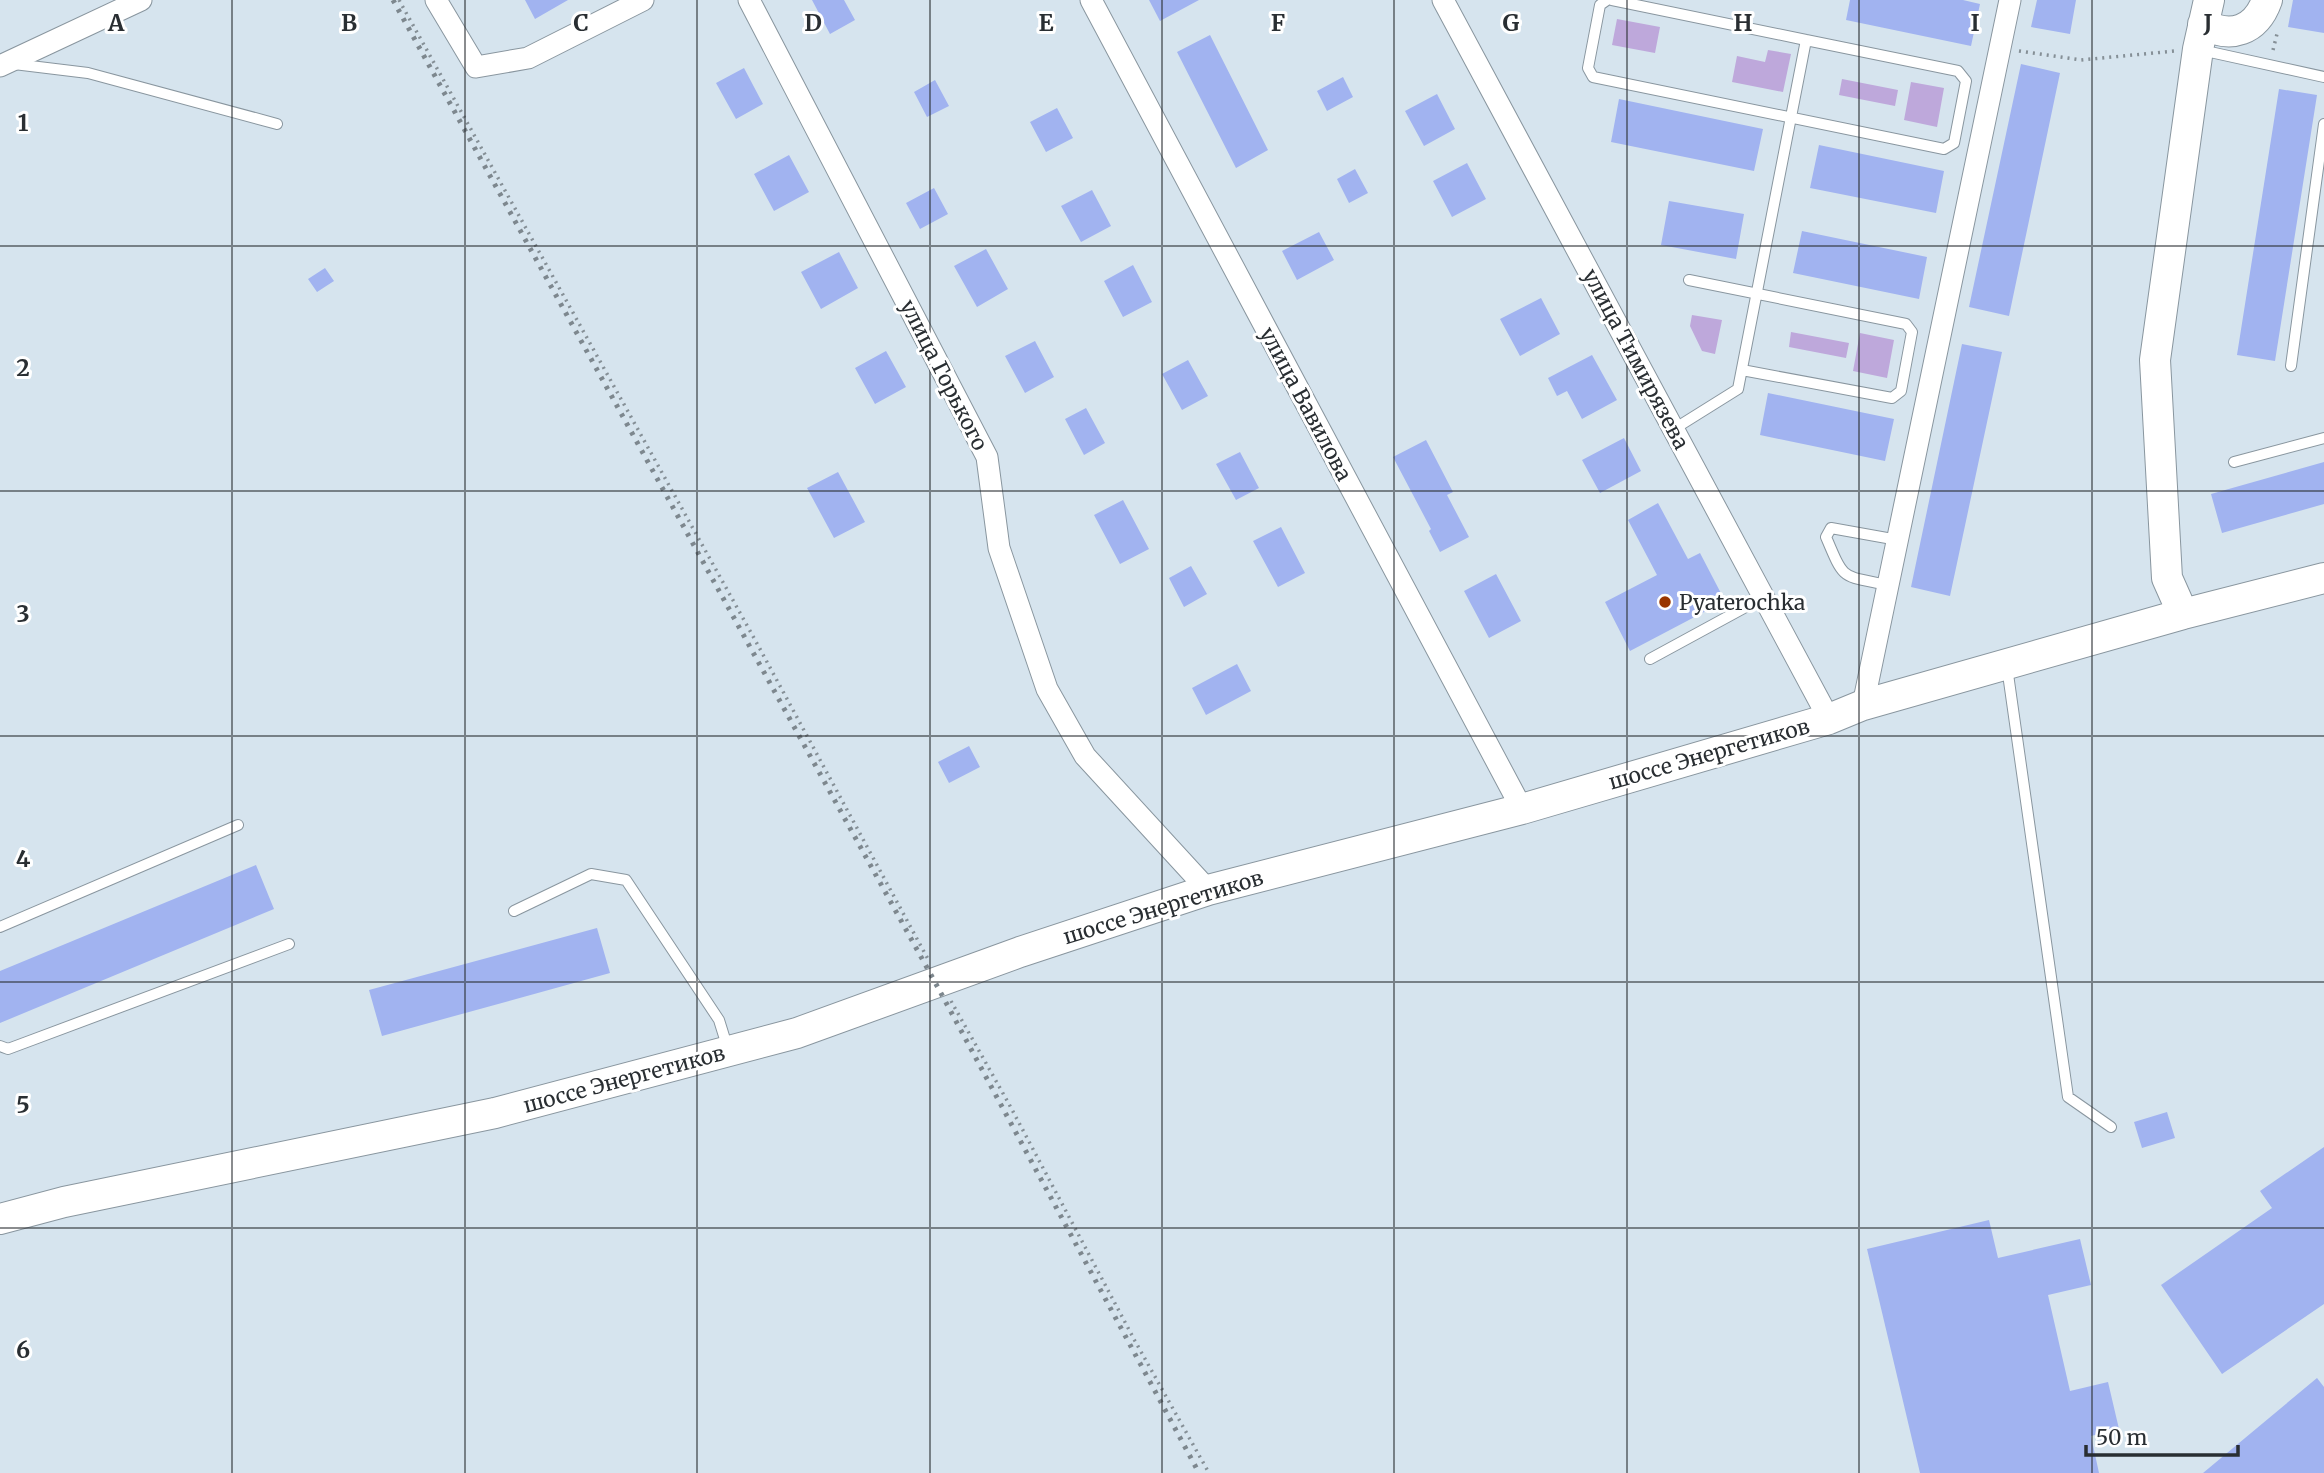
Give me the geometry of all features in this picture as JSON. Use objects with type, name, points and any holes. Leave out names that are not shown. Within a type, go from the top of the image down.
[{"type":"main road","points":[[2183,614],[2167,578],[2155,360],[2203,24],[2228,32],[2242,30],[2262,13],[2267,0]]},
{"type":"main road","name":"шоссе Энергетиков","points":[[0,1219],[64,1202],[495,1113],[797,1033],[1020,952],[1208,890],[1522,809],[1829,719],[1863,705],[2183,614],[2324,578]]},
{"type":"street","points":[[3,65],[141,0]]},
{"type":"street","points":[[436,0],[476,67],[528,58],[643,0]]},
{"type":"street","name":"улица Горького","points":[[749,0],[987,457],[999,548],[1047,689],[1086,756],[1208,890]]},
{"type":"street","name":"улица Вавилова","points":[[1091,0],[1522,809]]},
{"type":"street","name":"улица Тимирязева","points":[[1443,0],[1829,719]]},
{"type":"street","points":[[1863,705],[2010,0]]},
{"type":"lane","points":[[1609,0],[1958,71],[1966,81],[1954,143],[1944,149],[1593,77],[1588,68],[1600,5],[1609,0]]},
{"type":"lane","points":[[2203,24],[2324,77]]},
{"type":"lane","points":[[1674,429],[1738,389],[1806,40]]},
{"type":"lane","points":[[3,65],[88,73],[277,124]]},
{"type":"lane","points":[[2291,366],[2324,124]]},
{"type":"lane","points":[[1689,280],[1906,324],[1912,332],[1901,391],[1892,398],[1742,370]]},
{"type":"lane","points":[[2234,462],[2324,438]]},
{"type":"lane","points":[[1888,585],[1840,572],[1826,537],[1831,527],[1898,540]]},
{"type":"lane","points":[[1650,659],[1764,597]]},
{"type":"lane","points":[[2006,665],[2068,1097],[2111,1128]]},
{"type":"lane","points":[[0,927],[238,825]]},
{"type":"lane","points":[[514,911],[591,874],[626,880],[719,1020],[728,1051]]},
{"type":"lane","points":[[0,1046],[8,1049],[289,944]]},
{"type":"path","points":[[399,0],[754,638],[1209,1473]]},
{"type":"path","points":[[1999,48],[2081,60],[2203,24]]},
{"type":"shaded area","points":[[1617,19],[1660,27],[1655,53],[1612,45]]},
{"type":"shaded area","points":[[1768,50],[1791,54],[1783,92],[1732,82],[1737,56],[1765,62]]},
{"type":"shaded area","points":[[1842,79],[1898,90],[1895,106],[1839,95]]},
{"type":"shaded area","points":[[1911,82],[1944,88],[1937,127],[1904,120]]},
{"type":"shaded area","points":[[1692,315],[1722,320],[1715,354],[1702,351],[1690,326]]},
{"type":"shaded area","points":[[1791,332],[1849,343],[1846,358],[1789,347]]},
{"type":"shaded area","points":[[1860,333],[1894,340],[1887,378],[1853,371]]},
{"type":"building","points":[[525,0],[568,0],[535,19]]},
{"type":"building","points":[[812,0],[844,0],[855,20],[830,34]]},
{"type":"building","points":[[1149,0],[1199,0],[1160,21]]},
{"type":"building","points":[[1850,0],[1963,0],[1980,4],[1971,46],[1846,20]]},
{"type":"building","points":[[2037,0],[2076,0],[2070,34],[2031,27]]},
{"type":"building","points":[[2293,0],[2324,0],[2324,33],[2288,27]]},
{"type":"building","points":[[1210,35],[1268,150],[1236,168],[1177,52]]},
{"type":"building","points":[[2021,64],[2060,73],[2009,316],[1969,307]]},
{"type":"building","points":[[744,68],[763,104],[736,119],[716,83]]},
{"type":"building","points":[[1343,77],[1353,97],[1327,111],[1317,91]]},
{"type":"building","points":[[935,80],[949,106],[927,117],[914,92]]},
{"type":"building","points":[[2279,89],[2317,95],[2275,361],[2237,355]]},
{"type":"building","points":[[1437,94],[1455,129],[1424,146],[1405,111]]},
{"type":"building","points":[[1619,99],[1763,129],[1754,171],[1611,142]]},
{"type":"building","points":[[1057,108],[1073,138],[1046,152],[1030,122]]},
{"type":"building","points":[[1819,145],[1944,171],[1936,213],[1810,188]]},
{"type":"building","points":[[789,155],[809,192],[774,211],[754,174]]},
{"type":"building","points":[[1467,163],[1486,199],[1452,217],[1433,181]]},
{"type":"building","points":[[1355,169],[1368,193],[1349,203],[1337,179]]},
{"type":"building","points":[[934,188],[948,214],[920,229],[906,203]]},
{"type":"building","points":[[1092,190],[1111,226],[1081,242],[1061,206]]},
{"type":"building","points":[[1669,201],[1744,214],[1736,259],[1661,245]]},
{"type":"building","points":[[1802,231],[1927,257],[1919,299],[1793,273]]},
{"type":"building","points":[[1319,232],[1334,260],[1297,280],[1282,251]]},
{"type":"building","points":[[986,249],[1008,289],[977,307],[954,266]]},
{"type":"building","points":[[839,252],[858,288],[821,309],[801,272]]},
{"type":"building","points":[[1133,265],[1152,302],[1123,317],[1104,281]]},
{"type":"building","points":[[325,268],[334,281],[317,292],[308,279]]},
{"type":"building","points":[[1541,298],[1560,334],[1520,356],[1500,319]]},
{"type":"building","points":[[1035,341],[1054,377],[1025,393],[1005,356]]},
{"type":"building","points":[[1962,344],[2002,352],[1950,596],[1911,587]]},
{"type":"building","points":[[886,351],[906,387],[875,404],[855,368]]},
{"type":"building","points":[[1592,355],[1617,400],[1582,419],[1567,391],[1557,396],[1548,378]]},
{"type":"building","points":[[1188,360],[1208,396],[1182,410],[1162,374]]},
{"type":"building","points":[[1768,393],[1894,419],[1885,461],[1760,435]]},
{"type":"building","points":[[1086,408],[1105,443],[1084,455],[1065,419]]},
{"type":"building","points":[[1624,438],[1641,471],[1600,493],[1582,460]]},
{"type":"building","points":[[1426,440],[1453,492],[1447,495],[1469,537],[1440,552],[1429,531],[1431,529],[1393,457]]},
{"type":"building","points":[[1240,452],[1259,488],[1236,500],[1216,464]]},
{"type":"building","points":[[2324,462],[2324,504],[2222,533],[2211,494]]},
{"type":"building","points":[[838,472],[865,522],[834,538],[807,488]]},
{"type":"building","points":[[1123,500],[1149,549],[1120,564],[1094,515]]},
{"type":"building","name":"Pyaterochka","points":[[1658,503],[1688,559],[1700,553],[1725,601],[1630,651],[1605,602],[1657,575],[1628,520]]},
{"type":"building","points":[[1281,527],[1305,573],[1278,587],[1253,541]]},
{"type":"building","points":[[1191,566],[1207,594],[1184,607],[1169,578]]},
{"type":"building","points":[[1496,574],[1521,621],[1489,638],[1464,591]]},
{"type":"building","points":[[1237,664],[1251,691],[1206,715],[1192,688]]},
{"type":"building","points":[[969,746],[980,767],[949,783],[938,762]]},
{"type":"building","points":[[256,865],[274,909],[0,1023],[0,971]]},
{"type":"building","points":[[597,928],[610,973],[382,1036],[369,990]]},
{"type":"building","points":[[2167,1112],[2175,1138],[2142,1148],[2134,1122]]},
{"type":"building","points":[[2324,1147],[2324,1304],[2222,1374],[2161,1285],[2272,1208],[2260,1191]]},
{"type":"building","points":[[1989,1220],[1998,1258],[2080,1239],[2091,1285],[2048,1295],[2070,1391],[2108,1382],[2119,1429],[2091,1436],[2099,1473],[1920,1473],[1867,1249]]},
{"type":"building","points":[[2317,1378],[2324,1387],[2324,1473],[2203,1473]]},
{"type":"railway","points":[[393,0],[936,984],[1199,1473]]},
{"type":"place","name":"Pyaterochka","points":[[1665,602]]}]
